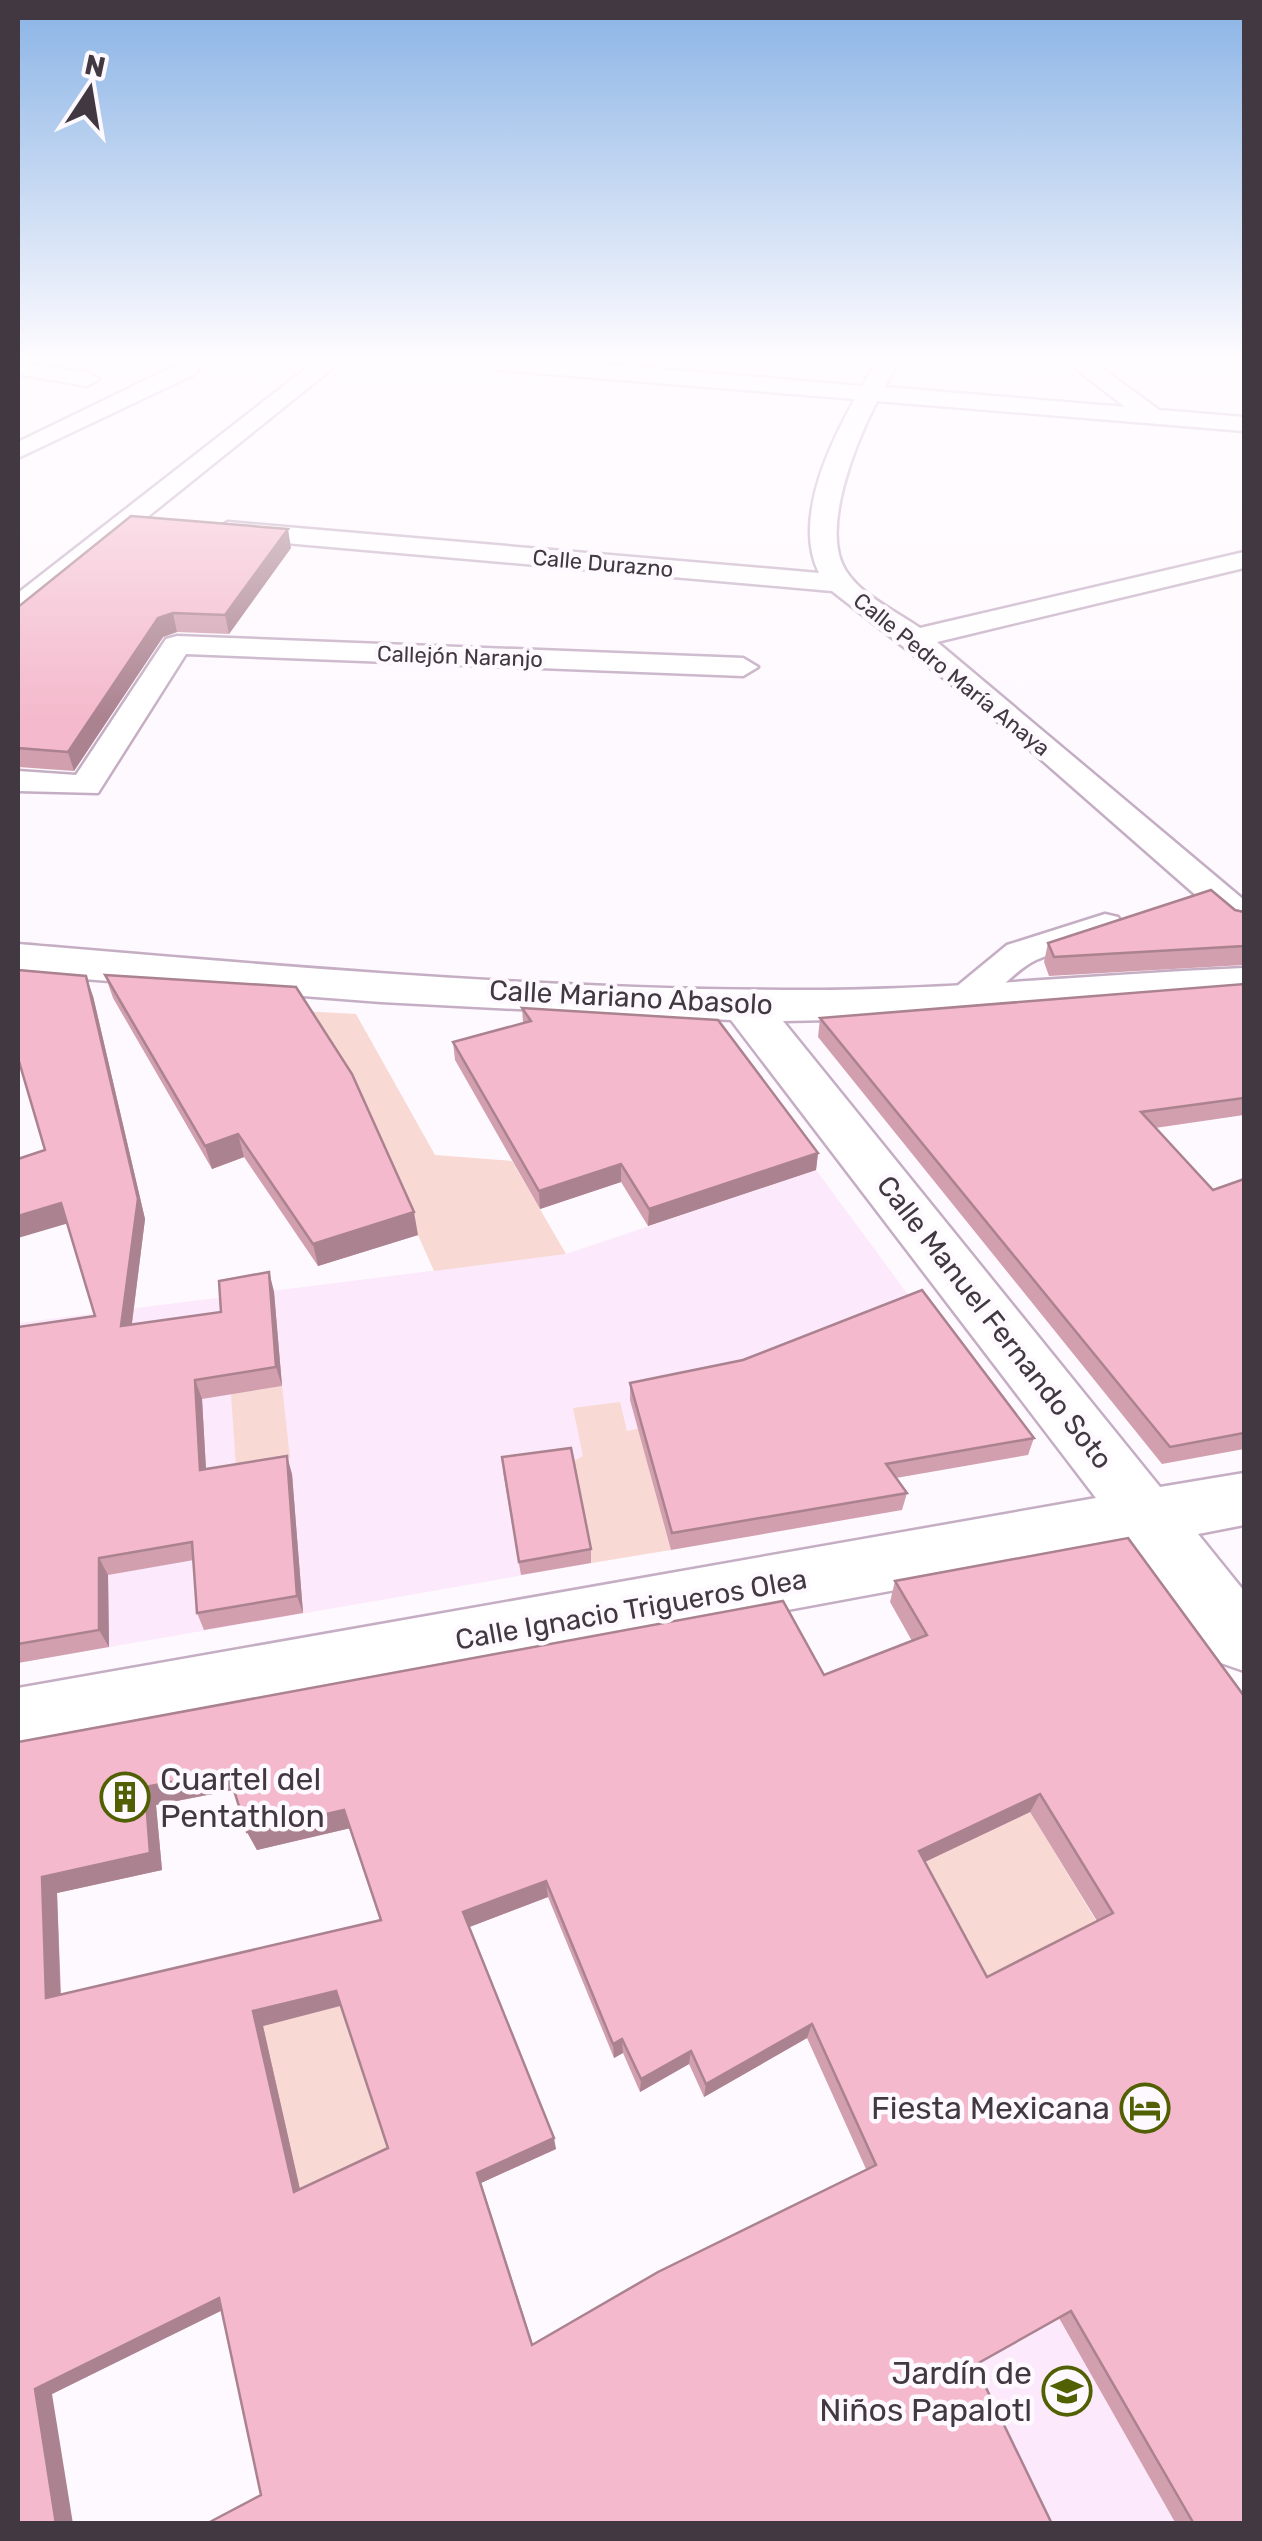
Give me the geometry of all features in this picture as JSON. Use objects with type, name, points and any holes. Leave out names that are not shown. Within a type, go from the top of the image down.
[{"type":"street","points":[[18,607],[178,482]]},
{"type":"street","name":"Calle Pedro María Anaya","points":[[835,482],[823,535],[829,564],[840,584],[915,638],[1193,896],[1244,918]]},
{"type":"street","points":[[127,522],[163,524]]},
{"type":"street","name":"Calle Durazno","points":[[200,528],[840,584]]},
{"type":"street","points":[[915,638],[1244,560]]},
{"type":"street","name":"Callejón Naranjo","points":[[18,781],[86,786],[177,645],[742,667]]},
{"type":"street","points":[[958,1001],[1020,953],[1193,896]]},
{"type":"street","name":"Calle Mariano Abasolo","points":[[18,959],[254,978],[745,1005],[958,1001],[1244,983]]},
{"type":"street","name":"Calle Manuel Fernando Soto","points":[[745,1005],[1244,1641]]},
{"type":"street","name":"Calle Ignacio Trigueros Olea","points":[[18,1721],[358,1656],[1244,1499]]},
{"type":"shaded area","points":[[301,1011],[356,1014],[435,1155],[512,1161],[566,1254],[434,1271],[356,1097]]},
{"type":"shaded area","points":[[816,1170],[918,1308],[829,1522],[18,1663],[18,1323],[566,1254]]},
{"type":"shaded area","points":[[282,1386],[290,1458],[236,1466],[231,1394]]},
{"type":"shaded area","points":[[620,1402],[627,1431],[678,1420],[650,1473],[671,1550],[591,1563],[572,1462],[583,1456],[573,1408]]},
{"type":"shaded area","points":[[1030,1812],[1101,1929],[978,1992],[912,1868]]},
{"type":"shaded area","points":[[387,1994],[395,2159],[60,2318],[18,2022],[35,2083]]},
{"type":"shaded area","name":"Jardín de Niños Papalotl","points":[[1059,2318],[1244,2523],[926,2523],[895,2411]]},
{"type":"building","points":[[131,516],[288,529],[225,615],[173,613],[158,618],[68,752],[18,748],[18,607]]},
{"type":"building","points":[[1211,890],[1235,910],[1244,912],[1244,946],[1054,957],[1048,943]]},
{"type":"building","points":[[18,970],[86,976],[138,1199],[121,1326],[221,1312],[219,1281],[269,1272],[276,1367],[195,1380],[200,1470],[287,1456],[297,1596],[197,1613],[192,1542],[99,1558],[99,1630],[18,1644],[18,1327],[95,1316],[61,1203],[18,1216],[18,1159],[45,1150],[18,1058]]},
{"type":"building","points":[[105,975],[296,987],[352,1074],[414,1212],[313,1244],[238,1134],[205,1146]]},
{"type":"building","points":[[1244,984],[1244,1098],[1141,1112],[1213,1190],[1244,1179],[1244,1433],[1170,1447],[820,1018]]},
{"type":"building","points":[[522,1008],[718,1020],[818,1153],[649,1209],[621,1164],[539,1191],[453,1042],[531,1021]]},
{"type":"building","points":[[922,1290],[1034,1438],[886,1464],[907,1493],[672,1533],[630,1383],[743,1360]]},
{"type":"building","points":[[571,1448],[591,1549],[519,1562],[502,1457]]},
{"type":"building","points":[[1128,1538],[1244,1696],[1244,2524],[1194,2524],[1071,2311],[975,2365],[1052,2524],[206,2524],[261,2495],[219,2298],[35,2389],[56,2524],[18,2524],[18,1742],[783,1601],[824,1675],[927,1635],[895,1581]],"holes":[[[228,1771],[247,1832],[344,1810],[381,1920],[46,1998],[42,1877],[150,1853],[145,1787]],[[1040,1794],[1113,1913],[987,1977],[919,1851]],[[546,1881],[613,2044],[622,2039],[641,2079],[691,2051],[706,2084],[812,2024],[876,2165],[658,2272],[532,2345],[477,2173],[554,2138],[463,1912]],[[336,1991],[388,2148],[294,2192],[253,2011]]]},
{"type":"place","name":"Cuartel del Pentathlon","points":[[125,1797]]},
{"type":"place","name":"Fiesta Mexicana","points":[[1145,2108]]},
{"type":"place","name":"Jardín de Niños Papalotl","points":[[1067,2391]]}]
